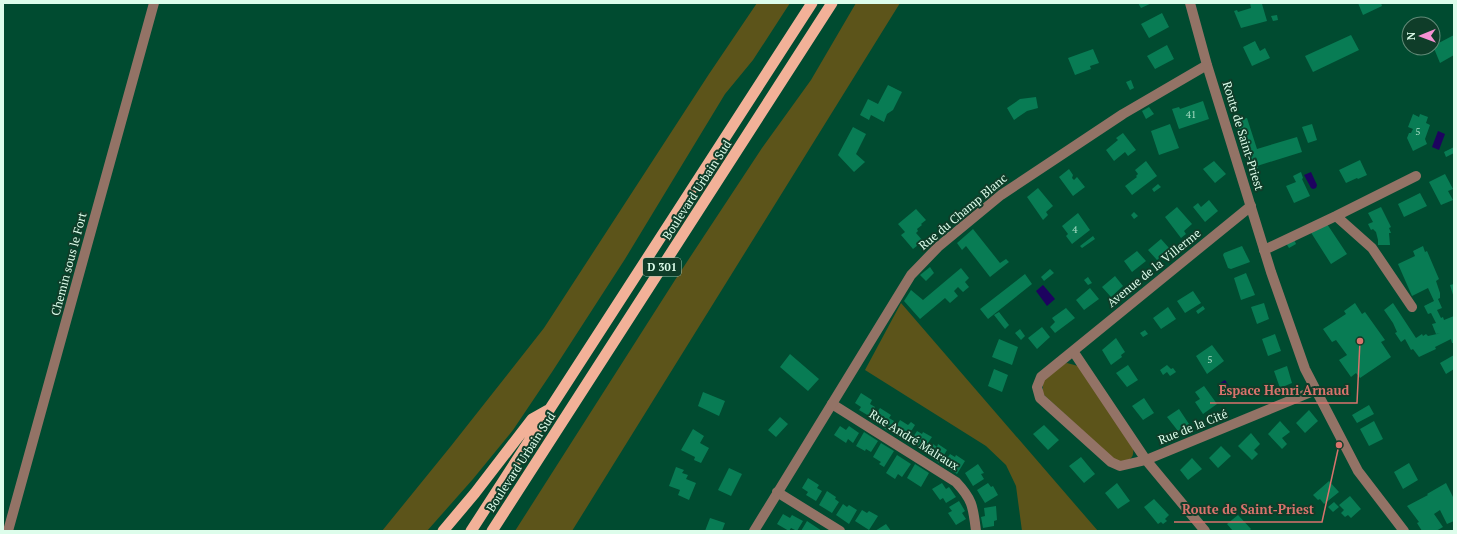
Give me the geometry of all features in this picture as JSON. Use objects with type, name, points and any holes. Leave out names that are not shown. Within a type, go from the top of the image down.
[{"type":"highway","name":"Boulevard Urbain Sud","points":[[471,531],[812,3]]},
{"type":"highway","name":"Boulevard Urbain Sud","points":[[492,531],[832,3]]},
{"type":"highway","points":[[443,531],[475,493],[532,419],[551,408]]},
{"type":"street","name":"Chemin sous le Fort","points":[[8,531],[154,3]]},
{"type":"street","name":"Route de Saint-Priest","points":[[1190,3],[1207,65],[1264,250],[1305,369],[1358,471],[1404,531]]},
{"type":"street","name":"Rue du Champ Blanc","points":[[754,531],[911,274],[938,247],[1001,195],[1123,114],[1207,65]]},
{"type":"street","points":[[1264,250],[1416,176]]},
{"type":"street","name":"Avenue de la Villerme","points":[[1146,460],[1120,466],[1111,462],[1040,398],[1037,387],[1041,377],[1251,206]]},
{"type":"street","points":[[1336,216],[1372,248],[1412,307]]},
{"type":"street","points":[[1073,351],[1146,460],[1205,531]]},
{"type":"street","name":"Rue de la Cité","points":[[1146,460],[1316,390]]},
{"type":"street","name":"Rue André Malraux","points":[[832,404],[956,482],[966,492],[972,503],[976,531]]},
{"type":"street","points":[[777,492],[840,531]]},
{"type":"shaded area","points":[[757,3],[790,3],[753,60],[725,94],[625,259],[513,430],[473,479],[427,531],[382,531],[544,328],[709,74]]},
{"type":"shaded area","points":[[856,3],[900,3],[572,531],[515,531],[675,280],[762,148],[811,80]]},
{"type":"shaded area","points":[[1438,131],[1445,134],[1439,150],[1432,147]]},
{"type":"shaded area","points":[[1311,172],[1317,185],[1316,188],[1313,189],[1304,175]]},
{"type":"shaded area","points":[[1043,285],[1055,299],[1047,306],[1036,291]]},
{"type":"shaded area","points":[[901,303],[1098,531],[1022,531],[1016,486],[1006,465],[986,446],[865,370]]},
{"type":"shaded area","points":[[1067,363],[1078,366],[1133,447],[1133,455],[1131,458],[1124,461],[1116,461],[1043,394],[1043,380],[1060,365]]},
{"type":"shaded area","points":[[1225,380],[1233,392],[1227,396],[1219,384]]},
{"type":"building","points":[[1138,3],[1152,3],[1141,8]]},
{"type":"building","points":[[1250,3],[1265,3],[1262,4],[1267,21],[1241,28],[1234,11],[1237,10],[1238,12],[1251,8]]},
{"type":"building","points":[[1358,3],[1381,3],[1382,6],[1363,15]]},
{"type":"building","points":[[1162,13],[1169,27],[1149,38],[1141,24]]},
{"type":"building","points":[[1277,15],[1278,20],[1273,21],[1271,16]]},
{"type":"building","points":[[1351,35],[1359,50],[1313,72],[1305,56]]},
{"type":"building","points":[[1454,35],[1454,55],[1440,63],[1437,56],[1441,56],[1441,42]]},
{"type":"building","points":[[1255,41],[1260,51],[1265,48],[1270,58],[1252,66],[1243,47]]},
{"type":"building","points":[[1167,45],[1174,59],[1155,69],[1147,56]]},
{"type":"building","points":[[1093,49],[1099,63],[1090,66],[1091,69],[1075,75],[1068,58]]},
{"type":"building","points":[[1131,80],[1134,88],[1130,90],[1126,82]]},
{"type":"building","points":[[888,85],[902,92],[893,110],[887,114],[884,122],[871,115],[869,120],[860,115],[868,99],[878,104]]},
{"type":"building","points":[[1036,97],[1038,108],[1027,111],[1014,120],[1007,108],[1020,99]]},
{"type":"building","points":[[1203,101],[1209,119],[1179,129],[1172,109],[1179,107],[1180,109]]},
{"type":"building","points":[[1149,107],[1154,114],[1146,119],[1142,111]]},
{"type":"building","points":[[1413,114],[1419,117],[1420,114],[1428,117],[1426,123],[1430,125],[1425,139],[1427,144],[1413,151],[1407,138],[1413,129],[1408,127]]},
{"type":"building","points":[[1247,118],[1257,149],[1297,137],[1302,152],[1257,166],[1258,168],[1255,169],[1254,167],[1250,168],[1235,122]]},
{"type":"building","points":[[1170,124],[1179,148],[1159,155],[1151,131]]},
{"type":"building","points":[[1312,124],[1317,140],[1308,143],[1302,127]]},
{"type":"building","points":[[853,127],[866,134],[856,154],[865,162],[854,172],[838,155]]},
{"type":"building","points":[[1123,133],[1136,150],[1128,156],[1125,152],[1114,161],[1106,150],[1118,140],[1116,138]]},
{"type":"building","points":[[1454,147],[1454,153],[1446,157],[1444,152]]},
{"type":"building","points":[[1360,160],[1367,175],[1346,183],[1339,170]]},
{"type":"building","points":[[1146,161],[1157,176],[1132,195],[1125,186],[1137,177],[1136,176],[1138,174],[1135,170]]},
{"type":"building","points":[[1214,161],[1226,174],[1215,183],[1203,169]]},
{"type":"building","points":[[1069,169],[1073,175],[1072,178],[1074,180],[1077,177],[1085,187],[1073,196],[1059,177]]},
{"type":"building","points":[[1301,172],[1302,179],[1310,196],[1294,203],[1286,186],[1296,182],[1293,176]]},
{"type":"building","points":[[1445,174],[1453,189],[1448,191],[1453,200],[1441,205],[1429,182]]},
{"type":"building","points":[[1158,184],[1161,187],[1154,192],[1152,189]]},
{"type":"building","points":[[1038,188],[1053,206],[1046,212],[1048,215],[1043,220],[1027,197]]},
{"type":"building","points":[[1420,193],[1427,206],[1404,217],[1398,204]]},
{"type":"building","points":[[1209,200],[1218,211],[1205,222],[1193,207],[1198,203],[1201,207]]},
{"type":"building","points":[[1177,207],[1192,224],[1184,231],[1186,234],[1181,238],[1165,217]]},
{"type":"building","points":[[1381,207],[1391,227],[1389,228],[1391,233],[1389,233],[1390,245],[1378,245],[1376,232],[1373,229],[1371,230],[1368,224],[1373,222],[1368,213]]},
{"type":"building","points":[[916,209],[926,220],[917,229],[918,231],[916,233],[923,241],[913,249],[901,235],[905,232],[898,224]]},
{"type":"building","points":[[1134,212],[1138,216],[1134,219],[1131,215]]},
{"type":"building","points":[[1078,213],[1090,230],[1072,244],[1066,236],[1068,234],[1062,226]]},
{"type":"building","points":[[1327,224],[1347,254],[1331,264],[1310,231]]},
{"type":"building","points":[[973,229],[1000,263],[1006,259],[1009,262],[990,277],[966,246],[962,250],[957,243]]},
{"type":"building","points":[[1093,236],[1095,239],[1082,248],[1080,246]]},
{"type":"building","points":[[1161,239],[1170,249],[1157,260],[1148,250]]},
{"type":"building","points":[[1294,239],[1296,244],[1289,248],[1286,243]]},
{"type":"building","points":[[1242,246],[1250,262],[1231,269],[1228,268],[1223,255],[1224,253]]},
{"type":"building","points":[[1423,246],[1425,252],[1427,251],[1439,279],[1436,281],[1440,293],[1440,298],[1438,299],[1442,308],[1437,310],[1441,318],[1443,317],[1444,320],[1454,316],[1454,343],[1452,343],[1451,339],[1435,347],[1436,349],[1419,357],[1413,349],[1411,350],[1405,339],[1401,342],[1395,333],[1397,332],[1393,323],[1384,310],[1393,303],[1416,338],[1422,334],[1423,336],[1426,334],[1428,336],[1437,334],[1440,333],[1436,334],[1432,324],[1436,323],[1431,313],[1428,314],[1424,306],[1434,301],[1428,288],[1412,296],[1398,264],[1415,256],[1413,251]]},
{"type":"building","points":[[1137,251],[1146,261],[1132,272],[1124,261]]},
{"type":"building","points":[[930,267],[934,273],[926,281],[920,275]]},
{"type":"building","points":[[961,268],[969,278],[965,282],[969,287],[963,292],[958,287],[954,291],[958,296],[950,303],[945,298],[920,319],[904,301],[911,290],[923,300]]},
{"type":"building","points":[[1050,269],[1054,273],[1044,281],[1041,277]]},
{"type":"building","points":[[1246,273],[1255,295],[1241,300],[1234,278]]},
{"type":"building","points":[[1025,274],[1032,284],[988,319],[980,309]]},
{"type":"building","points":[[1115,276],[1123,286],[1111,297],[1102,287]]},
{"type":"building","points":[[1088,277],[1092,283],[1088,285],[1084,280]]},
{"type":"building","points":[[1454,284],[1454,298],[1450,285]]},
{"type":"building","points":[[1090,288],[1099,299],[1084,310],[1076,300]]},
{"type":"building","points":[[1193,291],[1201,303],[1185,313],[1177,301]]},
{"type":"building","points":[[1264,303],[1269,319],[1257,324],[1251,307]]},
{"type":"building","points":[[1355,303],[1362,314],[1365,312],[1385,340],[1381,342],[1391,357],[1360,378],[1356,373],[1351,377],[1339,360],[1347,355],[1336,340],[1332,342],[1323,329],[1346,314],[1344,311]]},
{"type":"building","points":[[1203,306],[1205,309],[1198,314],[1196,311]]},
{"type":"building","points":[[1168,307],[1176,319],[1161,329],[1153,318]]},
{"type":"building","points":[[1066,308],[1075,318],[1055,333],[1050,327],[1055,322],[1052,318]]},
{"type":"building","points":[[999,312],[1009,325],[1005,329],[994,315]]},
{"type":"building","points":[[1042,327],[1050,337],[1037,349],[1028,338]]},
{"type":"building","points":[[1020,329],[1025,336],[1021,340],[1015,333]]},
{"type":"building","points":[[1145,330],[1148,334],[1143,337],[1140,333]]},
{"type":"building","points":[[1275,334],[1281,351],[1268,356],[1262,339]]},
{"type":"building","points":[[1116,338],[1125,352],[1121,355],[1122,357],[1111,365],[1102,350]]},
{"type":"building","points":[[999,339],[1018,347],[1012,365],[992,357]]},
{"type":"building","points":[[1212,345],[1224,361],[1207,374],[1196,356]]},
{"type":"building","points":[[790,354],[819,379],[808,391],[780,367]]},
{"type":"building","points":[[1454,355],[1454,369],[1446,374],[1440,363]]},
{"type":"building","points":[[1128,365],[1138,380],[1127,387],[1116,373]]},
{"type":"building","points":[[1167,365],[1171,369],[1173,368],[1176,372],[1170,376],[1167,372],[1163,375],[1160,370]]},
{"type":"building","points":[[1287,366],[1292,383],[1280,388],[1274,371]]},
{"type":"building","points":[[994,369],[1008,375],[1002,392],[988,386]]},
{"type":"building","points":[[1204,386],[1217,404],[1203,414],[1195,402],[1200,399],[1195,392]]},
{"type":"building","points":[[703,392],[725,401],[719,416],[698,406]]},
{"type":"building","points":[[861,393],[872,400],[870,404],[875,407],[869,416],[859,410],[861,407],[855,403]]},
{"type":"building","points":[[1144,398],[1154,413],[1143,420],[1132,406]]},
{"type":"building","points":[[1369,405],[1374,414],[1357,423],[1352,415]]},
{"type":"building","points":[[880,408],[891,415],[889,418],[894,421],[888,431],[878,424],[880,421],[874,417]]},
{"type":"building","points":[[1179,409],[1189,424],[1178,431],[1167,417]]},
{"type":"building","points":[[1309,410],[1318,421],[1305,433],[1296,423]]},
{"type":"building","points":[[780,417],[788,424],[776,437],[768,430]]},
{"type":"building","points":[[900,420],[908,425],[911,422],[915,425],[905,441],[892,433]]},
{"type":"building","points":[[1280,421],[1290,432],[1282,438],[1287,444],[1282,449],[1268,434]]},
{"type":"building","points":[[1374,421],[1383,439],[1369,446],[1360,429]]},
{"type":"building","points":[[1044,425],[1059,440],[1048,450],[1033,434]]},
{"type":"building","points":[[840,426],[846,430],[849,426],[859,433],[853,443],[848,439],[846,443],[834,435]]},
{"type":"building","points":[[693,429],[704,436],[700,443],[709,448],[701,463],[694,460],[695,457],[681,450]]},
{"type":"building","points":[[917,431],[922,434],[923,432],[932,437],[923,450],[910,442]]},
{"type":"building","points":[[864,432],[878,441],[871,452],[866,449],[865,451],[856,446]]},
{"type":"building","points":[[1251,433],[1260,444],[1254,450],[1258,454],[1252,460],[1238,446]]},
{"type":"building","points":[[881,443],[894,451],[884,467],[879,464],[881,462],[873,457]]},
{"type":"building","points":[[933,444],[937,447],[938,444],[947,450],[939,463],[926,454]]},
{"type":"building","points":[[1221,446],[1231,456],[1218,468],[1209,458]]},
{"type":"building","points":[[950,454],[955,457],[956,455],[965,461],[957,474],[943,465]]},
{"type":"building","points":[[897,455],[911,464],[902,477],[898,474],[895,479],[886,473]]},
{"type":"building","points":[[1081,457],[1095,474],[1084,483],[1069,466]]},
{"type":"building","points":[[1192,458],[1202,469],[1188,480],[1180,470]]},
{"type":"building","points":[[1409,463],[1418,480],[1403,489],[1394,472]]},
{"type":"building","points":[[915,464],[929,473],[921,487],[907,478]]},
{"type":"building","points":[[978,464],[984,473],[981,474],[984,479],[973,486],[965,473]]},
{"type":"building","points":[[676,467],[684,470],[682,473],[688,475],[686,479],[696,483],[689,500],[678,495],[680,490],[669,486]]},
{"type":"building","points":[[729,468],[742,474],[731,496],[718,490]]},
{"type":"building","points":[[808,478],[819,485],[817,488],[822,491],[816,501],[806,495],[808,492],[802,488]]},
{"type":"building","points":[[1329,481],[1339,492],[1324,504],[1320,499],[1318,500],[1313,495]]},
{"type":"building","points":[[942,483],[946,489],[949,487],[956,497],[946,503],[943,498],[940,500],[932,489]]},
{"type":"building","points":[[988,483],[991,487],[993,486],[998,495],[985,503],[977,490]]},
{"type":"building","points":[[1117,483],[1130,501],[1118,509],[1105,493]]},
{"type":"building","points":[[1446,483],[1454,499],[1454,521],[1447,524],[1440,510],[1434,514],[1443,527],[1436,531],[1422,531],[1417,523],[1419,522],[1407,506]]},
{"type":"building","points":[[827,491],[836,497],[835,499],[839,502],[832,513],[819,505]]},
{"type":"building","points":[[1350,496],[1361,509],[1351,518],[1348,515],[1345,517],[1341,513],[1344,510],[1339,505]]},
{"type":"building","points":[[1154,499],[1169,515],[1165,519],[1167,521],[1163,524],[1161,522],[1158,524],[1144,507]]},
{"type":"building","points":[[959,501],[965,511],[962,513],[966,519],[956,525],[948,513],[952,511],[949,507]]},
{"type":"building","points":[[1334,502],[1339,507],[1333,512],[1328,507]]},
{"type":"building","points":[[843,504],[847,507],[849,505],[857,510],[849,524],[836,515]]},
{"type":"building","points":[[996,506],[997,520],[994,521],[994,526],[983,528],[981,517],[985,516],[984,508]]},
{"type":"building","points":[[862,510],[867,513],[869,511],[878,516],[869,530],[855,521]]},
{"type":"building","points":[[783,514],[790,518],[792,515],[803,521],[797,531],[791,528],[789,531],[777,524]]},
{"type":"building","points":[[1238,515],[1251,529],[1249,531],[1233,531],[1227,524]]},
{"type":"building","points":[[710,518],[725,523],[722,531],[705,531]]},
{"type":"building","points":[[807,521],[822,531],[801,531]]},
{"type":"building","points":[[886,524],[891,531],[875,531]]},
{"type":"place","name":"Espace Henri Arnaud","points":[[1360,341]]},
{"type":"place","name":"Route de Saint-Priest","points":[[1339,445]]}]
